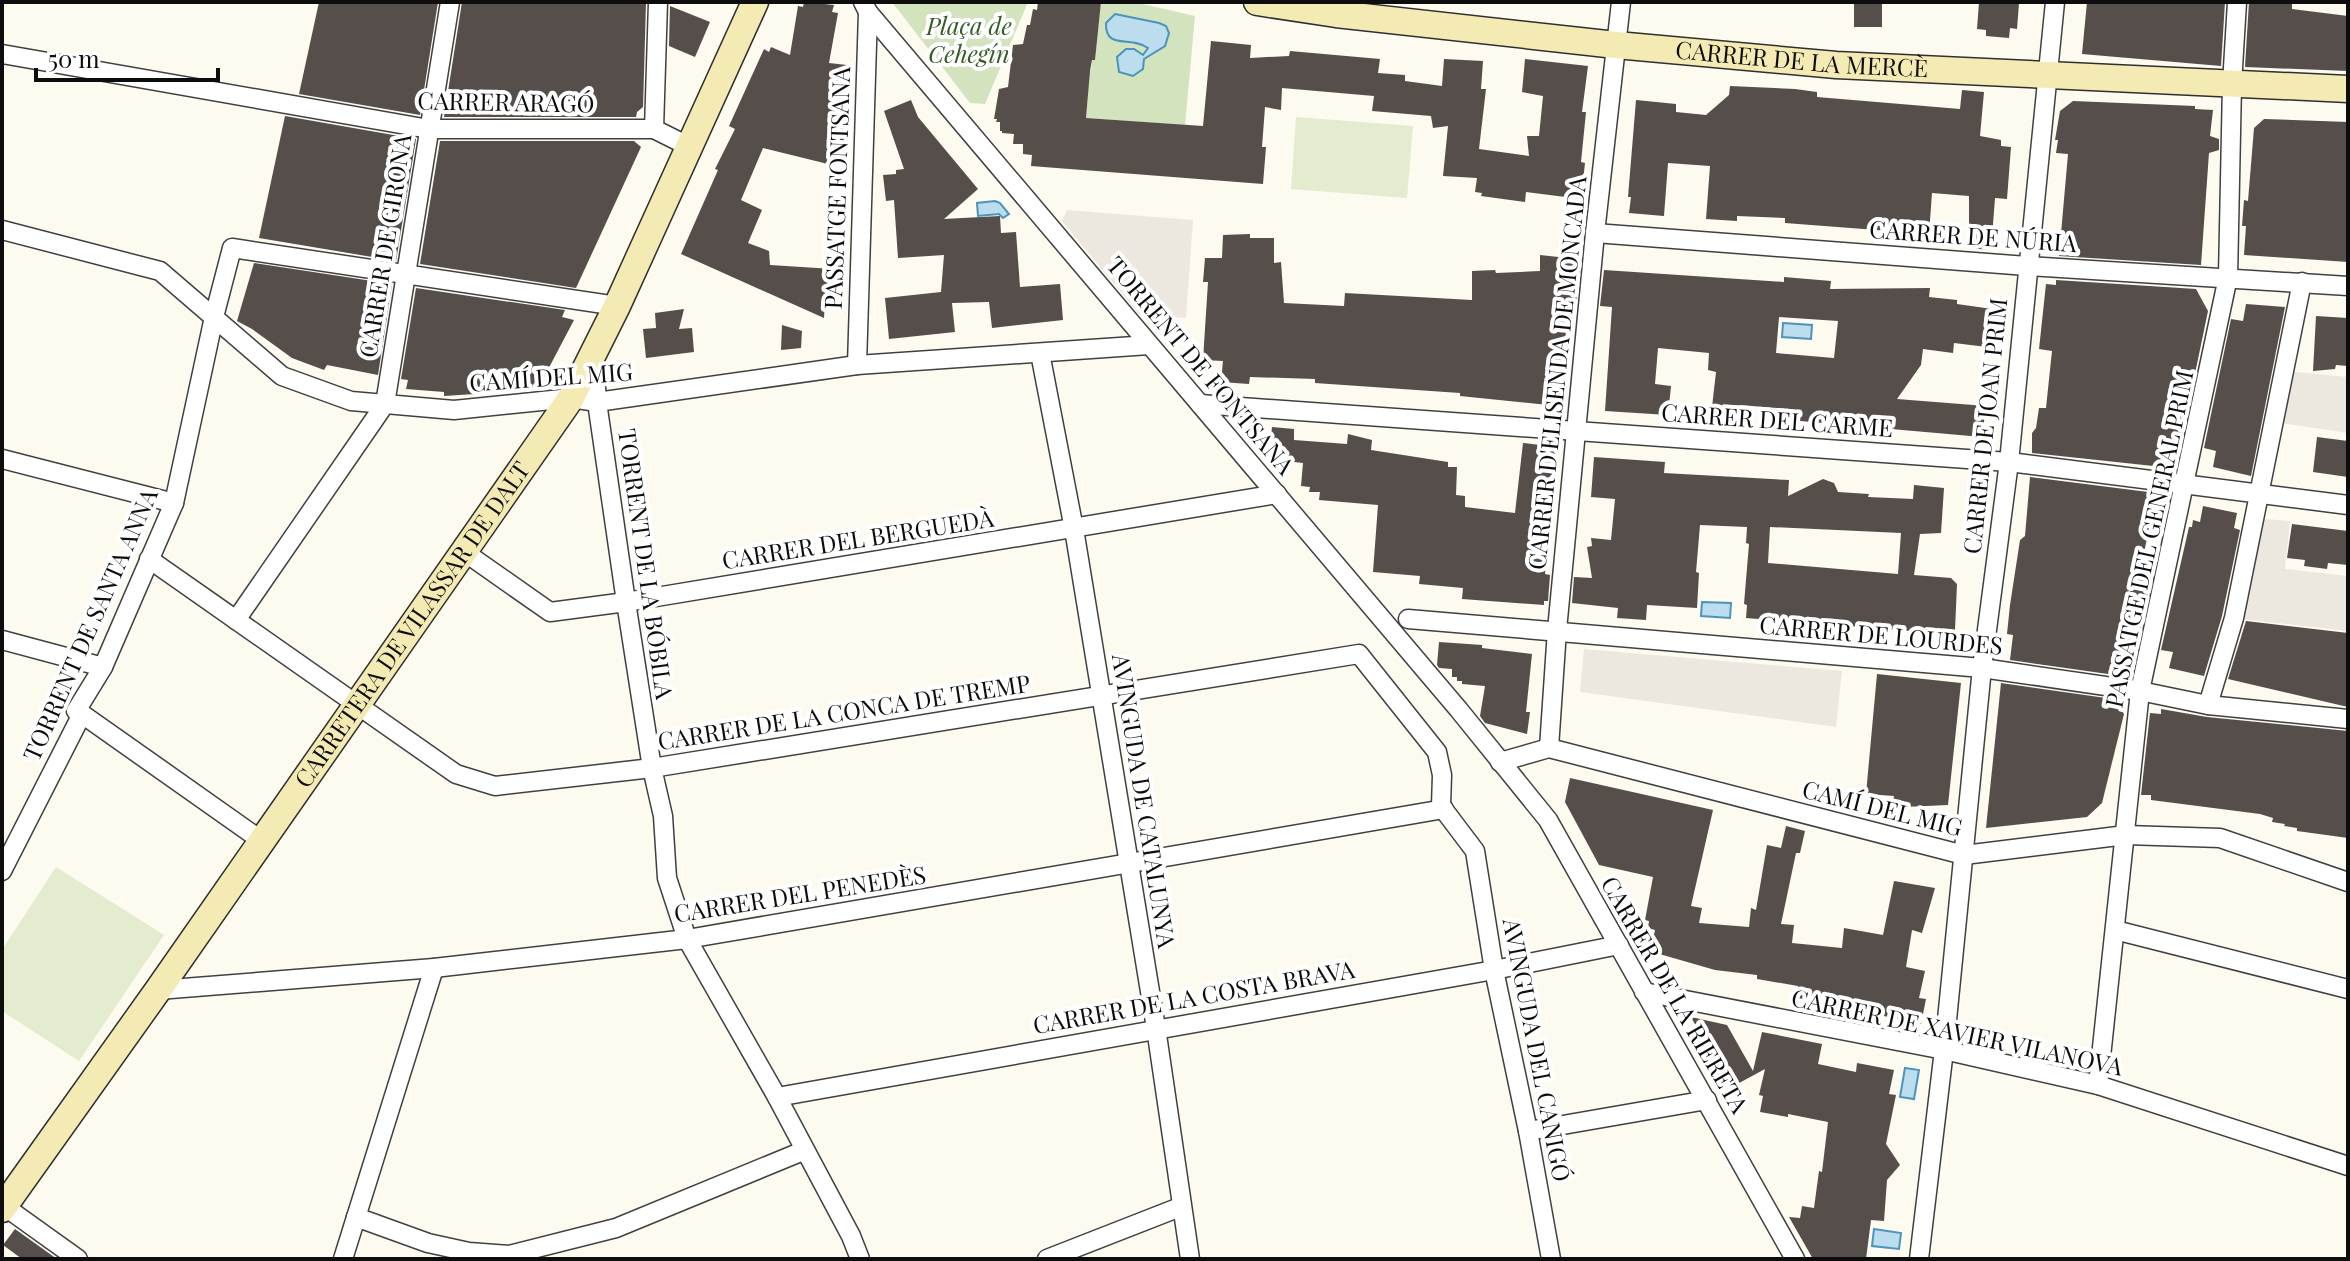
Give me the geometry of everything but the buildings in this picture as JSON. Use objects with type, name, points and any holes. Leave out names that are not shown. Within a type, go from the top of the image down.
[{"type":"street","name":"CARRER DE GIRONA","points":[[385,404],[450,2]]},
{"type":"street","points":[[654,129],[658,2]]},
{"type":"street","name":"CARRETERA DE VILASSAR DE DALT","points":[[3,1208],[463,551],[584,400],[594,355],[755,2]]},
{"type":"street","name":"CARRER DE LA MERCÈ","points":[[1257,2],[1337,8],[1616,45],[1836,65],[2348,89]]},
{"type":"street","name":"CARRER D'ELISENDA DE MONCADA","points":[[1549,748],[1557,630],[1595,233],[1621,2]]},
{"type":"street","name":"CARRER DE JOAN PRIM","points":[[1919,1259],[1944,1050],[1982,668],[2009,462],[2055,2]]},
{"type":"street","name":"PASSATGE DEL GENERAL PRIM","points":[[2098,1085],[2140,691],[2228,277],[2237,2]]},
{"type":"street","name":"TORRENT DE FONTSANA","points":[[865,7],[1500,762]]},
{"type":"street","name":"PASSATGE FONTSANA","points":[[857,365],[865,7]]},
{"type":"street","name":"CARRER ARAGÓ","points":[[2,54],[429,129],[654,129],[688,146]]},
{"type":"street","name":"CAMÍ DEL MIG","points":[[2,230],[160,271],[282,376],[351,401],[454,410],[584,400],[857,365],[1149,345]]},
{"type":"street","name":"CARRER DE NÚRIA","points":[[1595,233],[2027,266],[2348,286]]},
{"type":"street","name":"TORRENT DE SANTA ANNA","points":[[2,871],[82,714],[76,711],[103,667],[174,503],[232,248],[405,274]]},
{"type":"street","points":[[405,274],[617,306]]},
{"type":"street","points":[[2208,705],[2234,618],[2302,282]]},
{"type":"street","name":"AVINGUDA DE CATALUNYA","points":[[1040,353],[1074,529],[1156,1028],[1190,1259]]},
{"type":"street","name":"TORRENT DE LA BÓBILA","points":[[584,400],[626,602],[652,768],[663,816],[667,878],[687,939],[777,1097],[803,1151],[851,1236],[860,1259]]},
{"type":"street","points":[[236,620],[385,404]]},
{"type":"street","name":"CARRER DEL CARME","points":[[1200,404],[2009,462],[2348,505]]},
{"type":"street","points":[[2,459],[174,503]]},
{"type":"street","name":"CARRER DEL BERGUEDÀ","points":[[463,551],[550,612],[1277,494]]},
{"type":"street","name":"CARRER DE LA CONCA DE TREMP","points":[[149,559],[456,774],[495,786],[652,768],[1359,654],[1437,752],[1444,809]]},
{"type":"street","name":"CARRER DE LOURDES","points":[[1408,619],[1982,668],[2140,691],[2208,705],[2348,719]]},
{"type":"street","points":[[2,640],[103,667]]},
{"type":"street","points":[[82,714],[262,841]]},
{"type":"street","points":[[1500,762],[1549,748]]},
{"type":"street","name":"CAMÍ DEL MIG","points":[[1549,748],[1964,855],[2126,835],[2220,838],[2348,882]]},
{"type":"street","name":"CARRER DE LA RIERETA","points":[[1500,762],[1548,820],[1795,1259]]},
{"type":"street","name":"AVINGUDA DEL CANIGÓ","points":[[1444,809],[1475,851],[1494,970],[1551,1259]]},
{"type":"street","name":"CARRER DEL PENEDÈS","points":[[158,990],[434,968],[687,939],[1444,809]]},
{"type":"street","points":[[2115,930],[2348,989]]},
{"type":"street","name":"CARRER DE LA COSTA BRAVA","points":[[777,1097],[1619,945]]},
{"type":"street","points":[[343,1259],[434,968]]},
{"type":"street","name":"CARRER DE XAVIER VILANOVA","points":[[1644,992],[1944,1050],[2098,1085],[2348,1166]]},
{"type":"street","points":[[1528,1131],[1707,1100]]},
{"type":"street","points":[[356,1217],[428,1243],[469,1252],[509,1255],[616,1228],[803,1151]]},
{"type":"street","points":[[1047,1259],[1180,1207]]},
{"type":"street","points":[[3,1208],[78,1259]]},
{"type":"green space","name":"Plaça de Cehegín","points":[[892,2],[1028,2],[985,104],[970,103]]},
{"type":"green space","points":[[1101,2],[1134,2],[1195,16],[1185,125],[1086,118],[1088,94],[1085,70],[1091,71],[1092,60],[1095,60]]},
{"type":"green space","points":[[1296,117],[1413,126],[1407,198],[1291,189]]},
{"type":"green space","points":[[56,867],[164,935],[79,1061],[2,1011],[2,950]]},
{"type":"shaded area","points":[[1067,210],[1193,220],[1186,318],[1140,315],[1062,221]]},
{"type":"shaded area","points":[[2285,371],[2348,377],[2348,433],[2275,422]]},
{"type":"shaded area","points":[[2253,518],[2290,521],[2285,569],[2348,576],[2348,631],[2234,618]]},
{"type":"shaded area","points":[[1584,649],[1842,671],[1836,727],[1580,692]]},
{"type":"water","points":[[1115,14],[1159,23],[1166,26],[1169,33],[1165,46],[1144,59],[1143,69],[1133,76],[1119,72],[1117,57],[1126,49],[1134,49],[1143,55],[1148,48],[1110,37],[1106,23]]},
{"type":"water","points":[[995,201],[1009,214],[1003,218],[999,214],[978,216],[977,203]]},
{"type":"water","points":[[1783,323],[1812,325],[1811,339],[1782,337]]},
{"type":"water","points":[[1702,602],[1731,603],[1730,618],[1701,616]]},
{"type":"water","points":[[1905,1068],[1919,1070],[1914,1099],[1900,1097]]},
{"type":"water","points":[[1874,1229],[1901,1233],[1899,1249],[1872,1246]]}]
